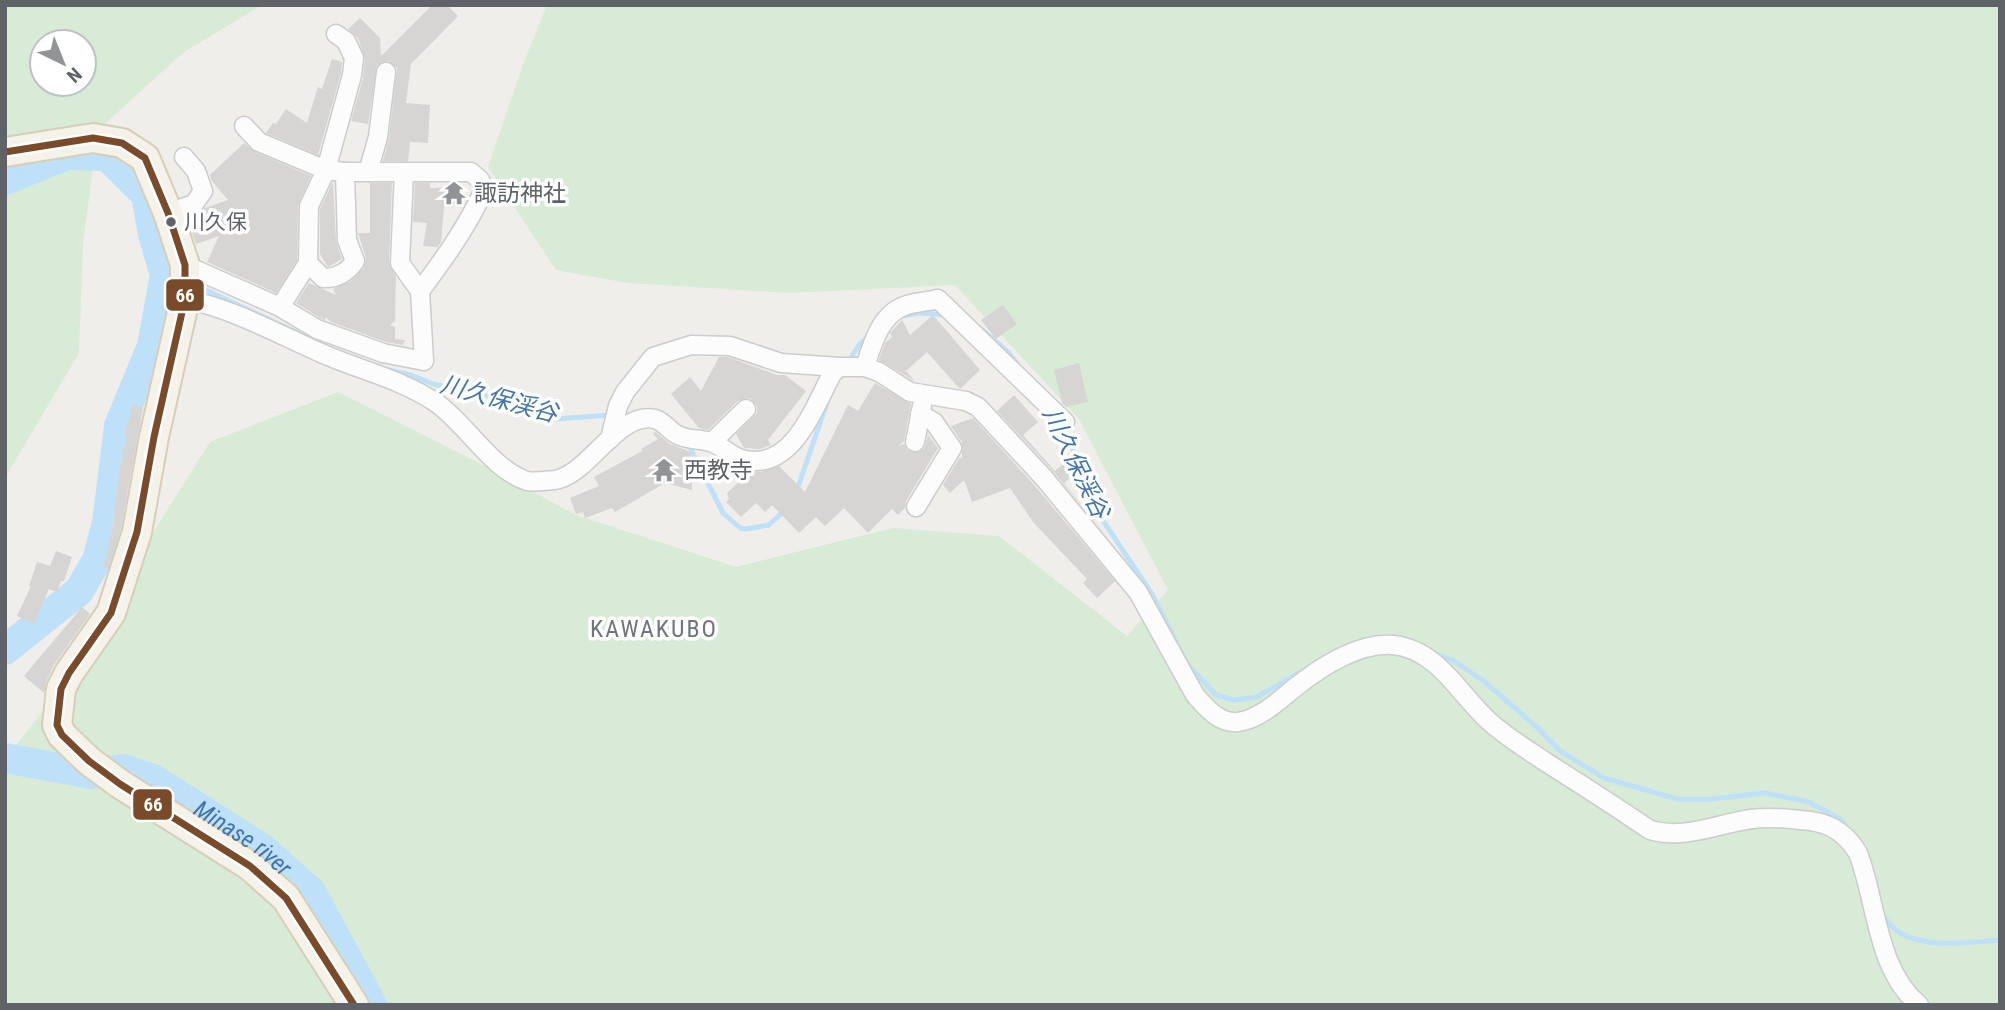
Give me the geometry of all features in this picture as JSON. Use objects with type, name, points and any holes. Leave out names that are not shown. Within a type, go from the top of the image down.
[{"type":"main road","points":[[5,152],[93,138],[122,143],[145,158],[168,213],[185,282],[153,436],[137,532],[111,613],[69,673],[61,689],[57,725],[62,735],[89,761],[120,784],[250,866],[286,898],[354,1005]]},
{"type":"street","points":[[280,307],[309,264],[309,206],[326,170],[352,75],[355,58],[346,41],[336,34]]},
{"type":"street","points":[[368,172],[378,137],[386,72]]},
{"type":"street","points":[[244,126],[259,142],[326,170],[471,172],[480,180],[484,190],[458,240],[421,292]]},
{"type":"street","points":[[168,213],[194,204],[203,191],[196,171],[184,157]]},
{"type":"street","points":[[309,264],[323,278],[332,279],[351,268],[355,261],[347,240],[345,172]]},
{"type":"street","points":[[185,282],[280,307],[317,329],[383,353],[424,362],[421,292],[400,263],[404,172]]},
{"type":"street","points":[[185,282],[212,304],[311,348],[402,382],[438,404],[492,457],[530,482],[559,480],[578,468],[623,427],[636,420],[645,419],[657,420],[676,434],[712,443],[746,461],[766,459],[786,451],[800,434],[832,374],[839,367]]},
{"type":"street","points":[[865,367],[885,319],[902,306],[938,299],[1065,422]]},
{"type":"street","points":[[311,348],[317,329]]},
{"type":"street","points":[[610,439],[618,406],[625,392],[653,357],[691,345],[730,346],[781,363],[865,367],[879,372],[910,392],[966,401],[978,407],[1044,478],[1138,592],[1195,695],[1207,709],[1223,719],[1237,722],[1253,717],[1324,667],[1371,646],[1410,648],[1432,660],[1490,723],[1507,736],[1650,830],[1664,834],[1681,834],[1751,819],[1780,818],[1823,823],[1838,830],[1849,839],[1864,868],[1886,956],[1906,991],[1919,1005]]},
{"type":"street","points":[[915,442],[924,396]]},
{"type":"street","points":[[712,443],[746,409]]},
{"type":"street","points":[[916,507],[952,448],[934,422],[920,414]]},
{"type":"green space","points":[[5,5],[262,5],[184,52],[98,130],[83,243],[79,353],[5,478]]},
{"type":"green space","points":[[547,5],[2000,5],[2000,1005],[5,1005],[5,748],[16,745],[71,676],[154,531],[210,442],[338,392],[576,515],[736,567],[893,528],[999,536],[1127,636],[1168,590],[1079,419],[955,285],[789,293],[628,283],[556,270],[488,167],[524,62]]},
{"type":"building","points":[[432,5],[447,5],[458,16],[411,64],[406,103],[430,105],[428,143],[410,142],[408,161],[383,161],[389,138],[397,68],[388,61],[377,65],[368,124],[351,121],[363,78],[365,59],[358,38],[348,29],[360,18],[380,38],[381,56]]},
{"type":"building","points":[[332,59],[342,62],[341,73],[318,155],[266,133],[286,109],[307,123],[318,87],[322,89]]},
{"type":"building","points":[[244,143],[255,152],[311,176],[298,205],[297,260],[276,293],[207,262],[219,236],[196,244],[187,218],[228,200],[210,175]]},
{"type":"building","points":[[333,182],[336,241],[342,259],[328,267],[320,254],[320,209]]},
{"type":"building","points":[[370,183],[392,183],[389,262],[396,277],[395,321],[390,325],[395,327],[395,339],[405,340],[403,345],[386,342],[331,322],[326,317],[325,320],[322,319],[296,303],[309,283],[336,295],[333,289],[351,281],[364,268],[366,258],[358,233],[370,233]]},
{"type":"building","points":[[415,183],[430,183],[430,188],[458,187],[458,207],[444,207],[441,242],[438,247],[423,246],[427,223],[413,222]]},
{"type":"building","points":[[1003,305],[1017,324],[996,339],[981,320]]},
{"type":"building","points":[[933,315],[980,370],[960,389],[927,352],[906,371],[915,381],[879,360],[885,343],[892,337],[890,333],[902,320],[910,335]]},
{"type":"building","points":[[719,357],[728,357],[777,375],[785,375],[806,391],[768,440],[771,445],[760,449],[744,448],[736,434],[757,413],[757,406],[750,398],[738,401],[708,430],[699,428],[671,394],[690,377],[701,391]]},
{"type":"building","points":[[1079,363],[1088,402],[1066,407],[1062,403],[1054,370]]},
{"type":"building","points":[[875,383],[911,404],[904,441],[898,446],[904,444],[908,451],[919,452],[924,449],[928,435],[938,448],[906,501],[905,508],[898,515],[892,509],[868,533],[844,508],[825,526],[816,517],[799,533],[772,505],[765,512],[756,503],[741,517],[726,502],[729,499],[727,493],[743,478],[736,469],[761,472],[779,466],[805,492],[848,405],[858,411]]},
{"type":"building","points":[[1014,395],[1038,422],[1023,435],[1055,471],[1067,460],[1077,472],[1064,483],[1110,540],[1053,471],[997,411]]},
{"type":"building","points":[[133,405],[143,408],[121,528],[108,568],[103,567],[111,537],[121,460],[127,438],[124,437]]},
{"type":"building","points":[[973,418],[1115,581],[1097,598],[1083,583],[1087,579],[1033,522],[1010,488],[972,502],[964,480],[950,493],[943,485],[960,457],[962,459],[962,442],[951,426]]},
{"type":"building","points":[[655,432],[670,444],[691,454],[692,490],[665,483],[615,512],[612,508],[585,518],[583,512],[576,514],[570,498],[599,486],[594,477],[642,451],[641,449],[658,439],[653,434]]},
{"type":"building","points":[[56,551],[72,557],[64,581],[61,581],[57,592],[49,589],[34,624],[17,616],[31,586],[37,562],[50,566]]},
{"type":"building","points":[[82,607],[90,614],[54,665],[44,693],[24,676]]},
{"type":"waterway","name":"Minase river","points":[[5,180],[67,155],[107,156],[146,195],[153,234],[165,275],[152,346],[119,426],[107,523],[97,560],[79,591],[5,650]]},
{"type":"waterway","name":"川久保渓谷","points":[[165,275],[177,279]]},
{"type":"waterway","name":"川久保渓谷","points":[[193,284],[298,333]]},
{"type":"waterway","name":"川久保渓谷","points":[[901,316],[919,313],[947,315]]},
{"type":"waterway","name":"川久保渓谷","points":[[981,329],[1008,352],[1019,366]]},
{"type":"waterway","name":"川久保渓谷","points":[[847,364],[859,345],[869,336]]},
{"type":"waterway","name":"川久保渓谷","points":[[384,369],[411,375],[436,385],[474,391],[554,419],[612,415]]},
{"type":"waterway","name":"川久保渓谷","points":[[797,490],[829,397]]},
{"type":"waterway","name":"川久保渓谷","points":[[1060,426],[1072,447],[1092,504],[1152,594],[1187,664],[1216,695],[1234,700],[1257,697],[1304,670]]},
{"type":"waterway","name":"川久保渓谷","points":[[688,444],[723,513],[740,528],[769,525],[785,510]]},
{"type":"waterway","name":"川久保渓谷","points":[[1429,651],[1454,661],[1485,682],[1559,750],[1604,778],[1677,799],[1711,799],[1765,793],[1809,802],[1840,819],[1849,830]]},
{"type":"waterway","name":"Minase river","points":[[5,758],[91,774],[123,769],[153,779],[263,849],[311,892],[372,1005]]},
{"type":"waterway","name":"川久保渓谷","points":[[1880,912],[1900,933],[1923,941],[1949,943],[2000,940]]},
{"type":"transit line","name":"66","points":[[5,152],[93,138],[122,143],[145,158],[168,213],[185,265],[185,299],[154,437],[137,532],[111,613],[69,673],[61,689],[57,725],[62,735],[89,761],[120,784],[250,866],[286,898],[354,1005]]},
{"type":"place","name":"諏訪神社","points":[[454,193]]},
{"type":"place","name":"川久保","points":[[171,222]]},
{"type":"place","name":"西教寺","points":[[664,470]]},
{"type":"district","name":"KAWAKUBO","points":[[654,629]]}]
